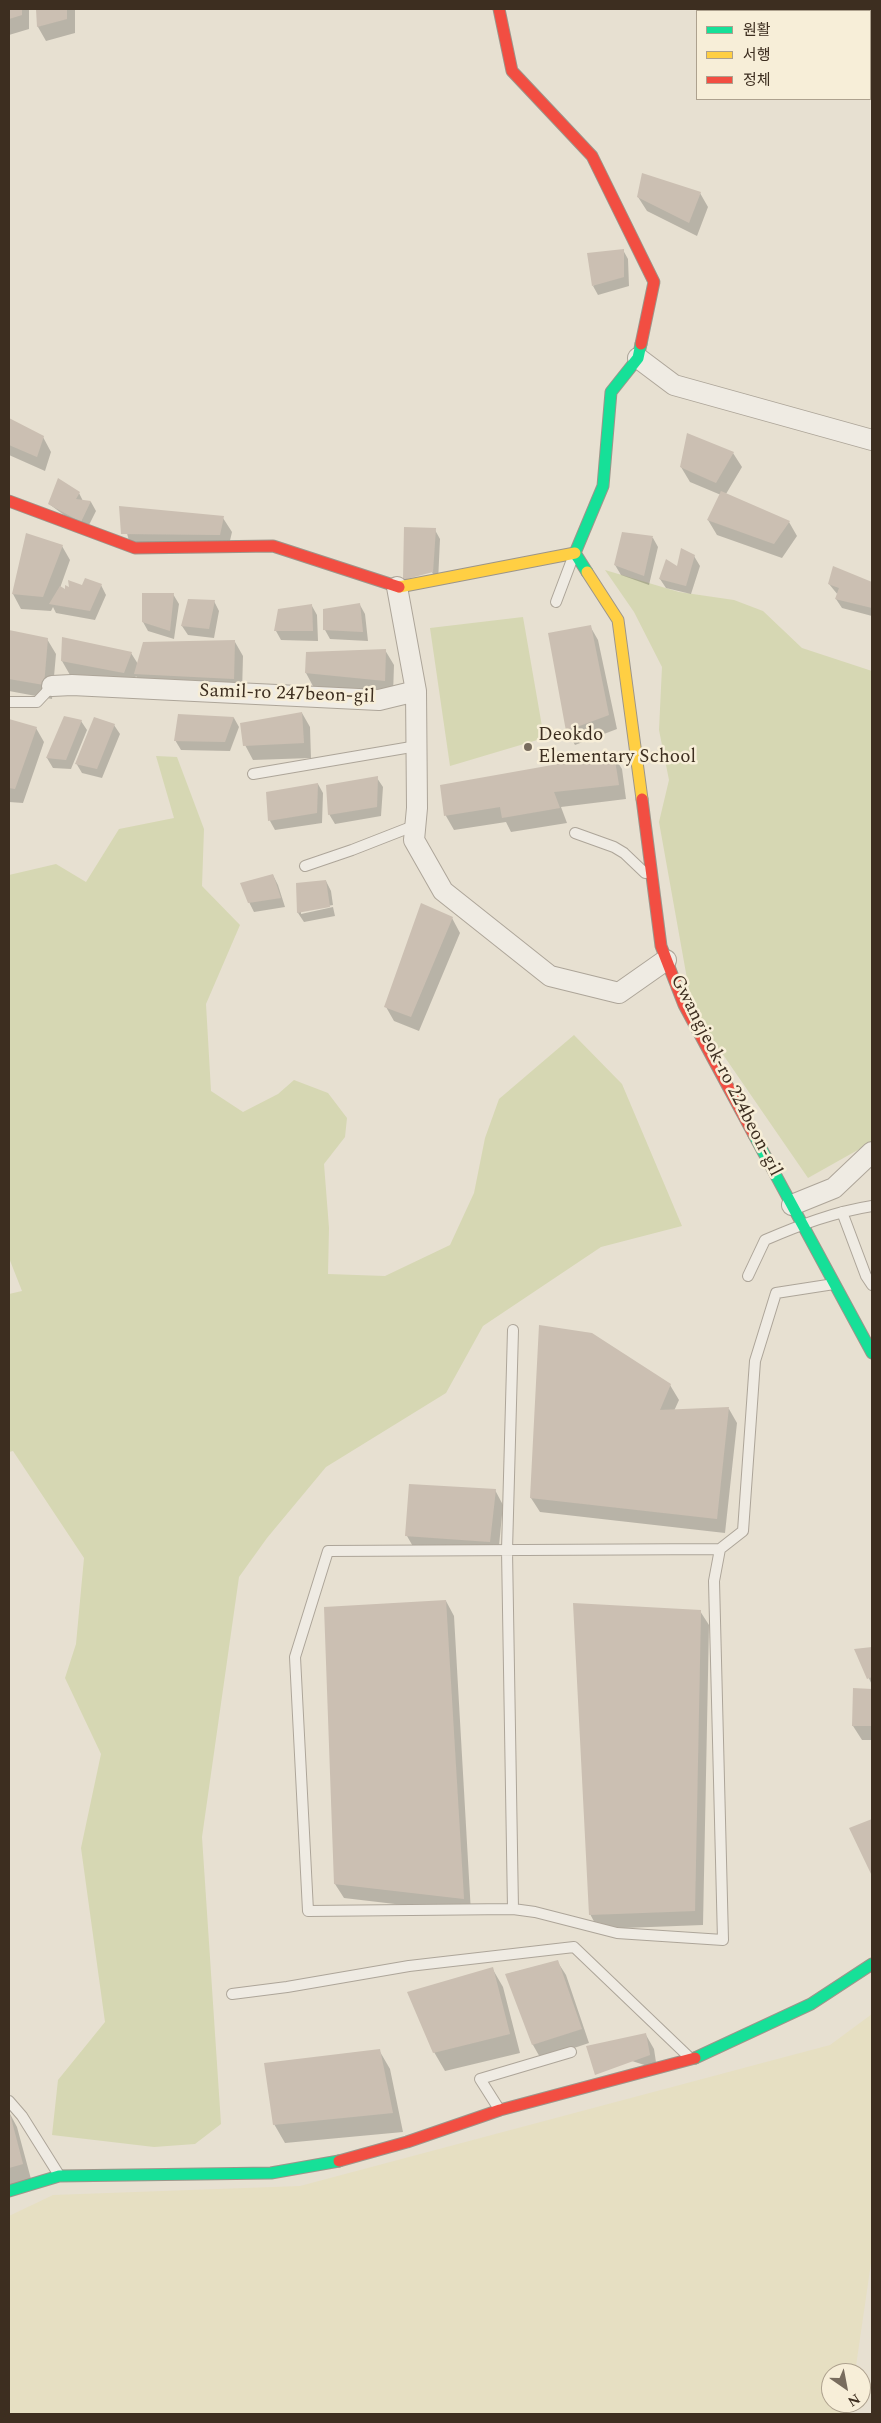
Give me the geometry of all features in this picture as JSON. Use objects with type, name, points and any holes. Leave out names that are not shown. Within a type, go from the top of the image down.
[{"type":"street","points":[[9,501],[135,548],[273,546],[397,587],[575,553],[603,486],[611,392],[638,358],[654,282],[592,156],[512,72],[499,9]]},
{"type":"street","points":[[638,358],[674,385],[872,440]]},
{"type":"street","name":"Gwangjeok-ro 224beon-gil","points":[[575,553],[618,620],[661,946],[666,960],[684,1005],[872,1354]]},
{"type":"street","points":[[397,587],[416,691],[416,825],[414,840],[443,891],[550,976],[619,993],[666,960]]},
{"type":"street","name":"Samil-ro 247beon-gil","points":[[52,686],[72,685],[378,700],[416,691]]},
{"type":"street","points":[[792,1205],[834,1188],[872,1152]]},
{"type":"street","points":[[9,2191],[59,2176],[271,2173],[323,2165],[407,2142],[500,2110],[692,2059],[811,2004],[872,1964]]},
{"type":"lane","points":[[556,602],[562,582],[575,553]]},
{"type":"lane","points":[[9,702],[37,702],[52,686]]},
{"type":"lane","points":[[253,774],[417,746]]},
{"type":"lane","points":[[305,866],[416,825]]},
{"type":"lane","points":[[575,833],[624,853],[652,880]]},
{"type":"lane","points":[[748,1276],[765,1240],[802,1224],[842,1212],[872,1206]]},
{"type":"lane","points":[[842,1212],[866,1276],[872,1285]]},
{"type":"lane","points":[[720,1549],[714,1581],[723,1940],[617,1933],[535,1912],[513,1909],[308,1912],[295,1657],[328,1551],[720,1549],[743,1531],[755,1361],[776,1293],[835,1284]]},
{"type":"lane","points":[[513,1330],[507,1550],[513,1909]]},
{"type":"lane","points":[[232,1994],[288,1988],[408,1966],[574,1947],[692,2059]]},
{"type":"lane","points":[[500,2110],[480,2079],[571,2052]]},
{"type":"lane","points":[[9,2101],[22,2116],[59,2176]]},
{"type":"shaded area","points":[[872,2014],[872,2256],[856,2363],[821,2363],[821,2413],[849,2414],[9,2414],[9,2216],[53,2195],[300,2186],[830,2045]]},
{"type":"green space","points":[[605,570],[679,592],[734,600],[763,611],[802,648],[872,671],[872,1142],[808,1178],[713,1040],[691,1001],[659,822],[669,780],[659,730],[662,667],[634,612]]},
{"type":"green space","points":[[523,617],[544,738],[450,766],[430,628]]},
{"type":"green space","points":[[156,756],[177,757],[204,829],[202,886],[240,925],[206,1004],[211,1091],[243,1112],[278,1094],[294,1080],[328,1093],[347,1118],[345,1137],[324,1164],[329,1228],[328,1274],[385,1276],[450,1245],[474,1193],[485,1138],[499,1099],[574,1035],[622,1084],[682,1226],[601,1247],[483,1326],[446,1393],[326,1467],[267,1538],[239,1577],[202,1837],[221,2124],[195,2144],[154,2147],[52,2135],[58,2080],[105,2022],[81,1848],[101,1754],[65,1678],[76,1644],[84,1558],[13,1451],[9,1452],[9,1294],[22,1291],[9,1258],[9,875],[56,864],[86,882],[119,829],[174,818]]},
{"type":"building","points":[[9,9],[22,9],[22,15],[9,19]]},
{"type":"building","points":[[36,9],[67,9],[67,19],[37,27]]},
{"type":"building","points":[[773,9],[776,10],[726,10]]},
{"type":"building","points":[[642,173],[701,192],[689,223],[637,197]]},
{"type":"building","points":[[624,249],[624,277],[592,286],[587,253]]},
{"type":"building","points":[[9,418],[44,436],[37,457],[9,445]]},
{"type":"building","points":[[687,433],[734,452],[716,483],[680,467]]},
{"type":"building","points":[[58,478],[80,492],[76,499],[91,501],[81,522],[48,504]]},
{"type":"building","points":[[721,491],[790,521],[774,544],[707,520]]},
{"type":"building","points":[[119,506],[224,516],[220,535],[121,534]]},
{"type":"building","points":[[404,527],[436,528],[433,572],[403,580]]},
{"type":"building","points":[[622,532],[653,536],[644,576],[614,565]]},
{"type":"building","points":[[26,533],[63,545],[43,597],[12,594]]},
{"type":"building","points":[[681,548],[695,555],[686,586],[659,579],[666,559],[677,566]]},
{"type":"building","points":[[833,566],[872,582],[872,608],[835,599],[839,588],[828,584]]},
{"type":"building","points":[[85,578],[102,584],[90,611],[49,604],[60,586],[65,589],[65,585],[69,587],[68,580],[82,585]]},
{"type":"building","points":[[142,593],[174,593],[170,631],[142,622]]},
{"type":"building","points":[[188,599],[215,600],[209,629],[181,626]]},
{"type":"building","points":[[360,603],[363,632],[323,630],[323,609]]},
{"type":"building","points":[[312,604],[313,631],[274,631],[278,609]]},
{"type":"building","points":[[591,625],[609,715],[566,731],[548,633]]},
{"type":"building","points":[[9,630],[48,638],[44,685],[9,679]]},
{"type":"building","points":[[62,637],[132,652],[124,673],[61,661]]},
{"type":"building","points":[[235,640],[234,679],[134,674],[143,642]]},
{"type":"building","points":[[386,649],[385,681],[305,673],[306,652]]},
{"type":"building","points":[[302,712],[304,743],[243,746],[240,723]]},
{"type":"building","points":[[178,714],[234,717],[225,742],[174,741]]},
{"type":"building","points":[[64,716],[82,720],[66,760],[46,758]]},
{"type":"building","points":[[94,717],[115,724],[97,769],[75,764]]},
{"type":"building","points":[[9,719],[37,727],[15,789],[9,788]]},
{"type":"building","points":[[614,754],[619,785],[554,792],[560,808],[502,818],[500,807],[444,816],[440,785]]},
{"type":"building","points":[[378,776],[377,807],[328,815],[326,785]]},
{"type":"building","points":[[318,783],[317,813],[268,821],[266,792]]},
{"type":"building","points":[[273,874],[281,898],[248,903],[240,883]]},
{"type":"building","points":[[326,880],[330,907],[297,913],[296,883]]},
{"type":"building","points":[[421,903],[453,917],[411,1017],[384,1007]]},
{"type":"building","points":[[539,1325],[592,1333],[671,1384],[660,1410],[729,1407],[717,1519],[530,1498]]},
{"type":"building","points":[[409,1484],[496,1489],[490,1542],[405,1536]]},
{"type":"building","points":[[446,1600],[464,1899],[334,1884],[324,1607]]},
{"type":"building","points":[[573,1603],[701,1610],[695,1911],[589,1915]]},
{"type":"building","points":[[872,1647],[872,1677],[867,1679],[854,1649]]},
{"type":"building","points":[[853,1688],[872,1689],[872,1726],[852,1726]]},
{"type":"building","points":[[872,1819],[872,1876],[849,1828]]},
{"type":"building","points":[[558,1960],[582,2029],[532,2045],[505,1974]]},
{"type":"building","points":[[493,1967],[510,2034],[433,2053],[407,1992]]},
{"type":"building","points":[[646,2033],[650,2055],[595,2075],[586,2046]]},
{"type":"building","points":[[380,2049],[393,2113],[273,2125],[264,2063]]},
{"type":"building","points":[[9,2110],[23,2164],[9,2168]]},
{"type":"traffic: fast","points":[[587,572],[575,553],[603,486],[611,392],[638,358],[641,344]]},
{"type":"traffic: fast","points":[[754,1135],[872,1353]]},
{"type":"traffic: fast","points":[[695,2058],[811,2004],[872,1964]]},
{"type":"traffic: fast","points":[[9,2191],[59,2176],[271,2173],[339,2161]]},
{"type":"traffic: slow","points":[[399,587],[575,553]]},
{"type":"traffic: slow","points":[[587,572],[618,620],[642,799]]},
{"type":"traffic: jam","points":[[499,9],[512,71],[592,156],[654,282],[641,344]]},
{"type":"traffic: jam","points":[[9,501],[135,548],[273,546],[399,587]]},
{"type":"traffic: jam","points":[[642,799],[661,946],[684,1005],[754,1135]]},
{"type":"traffic: jam","points":[[339,2161],[407,2142],[500,2110],[695,2058]]},
{"type":"place","name":"Deokdo Elementary School","points":[[528,747]]}]
